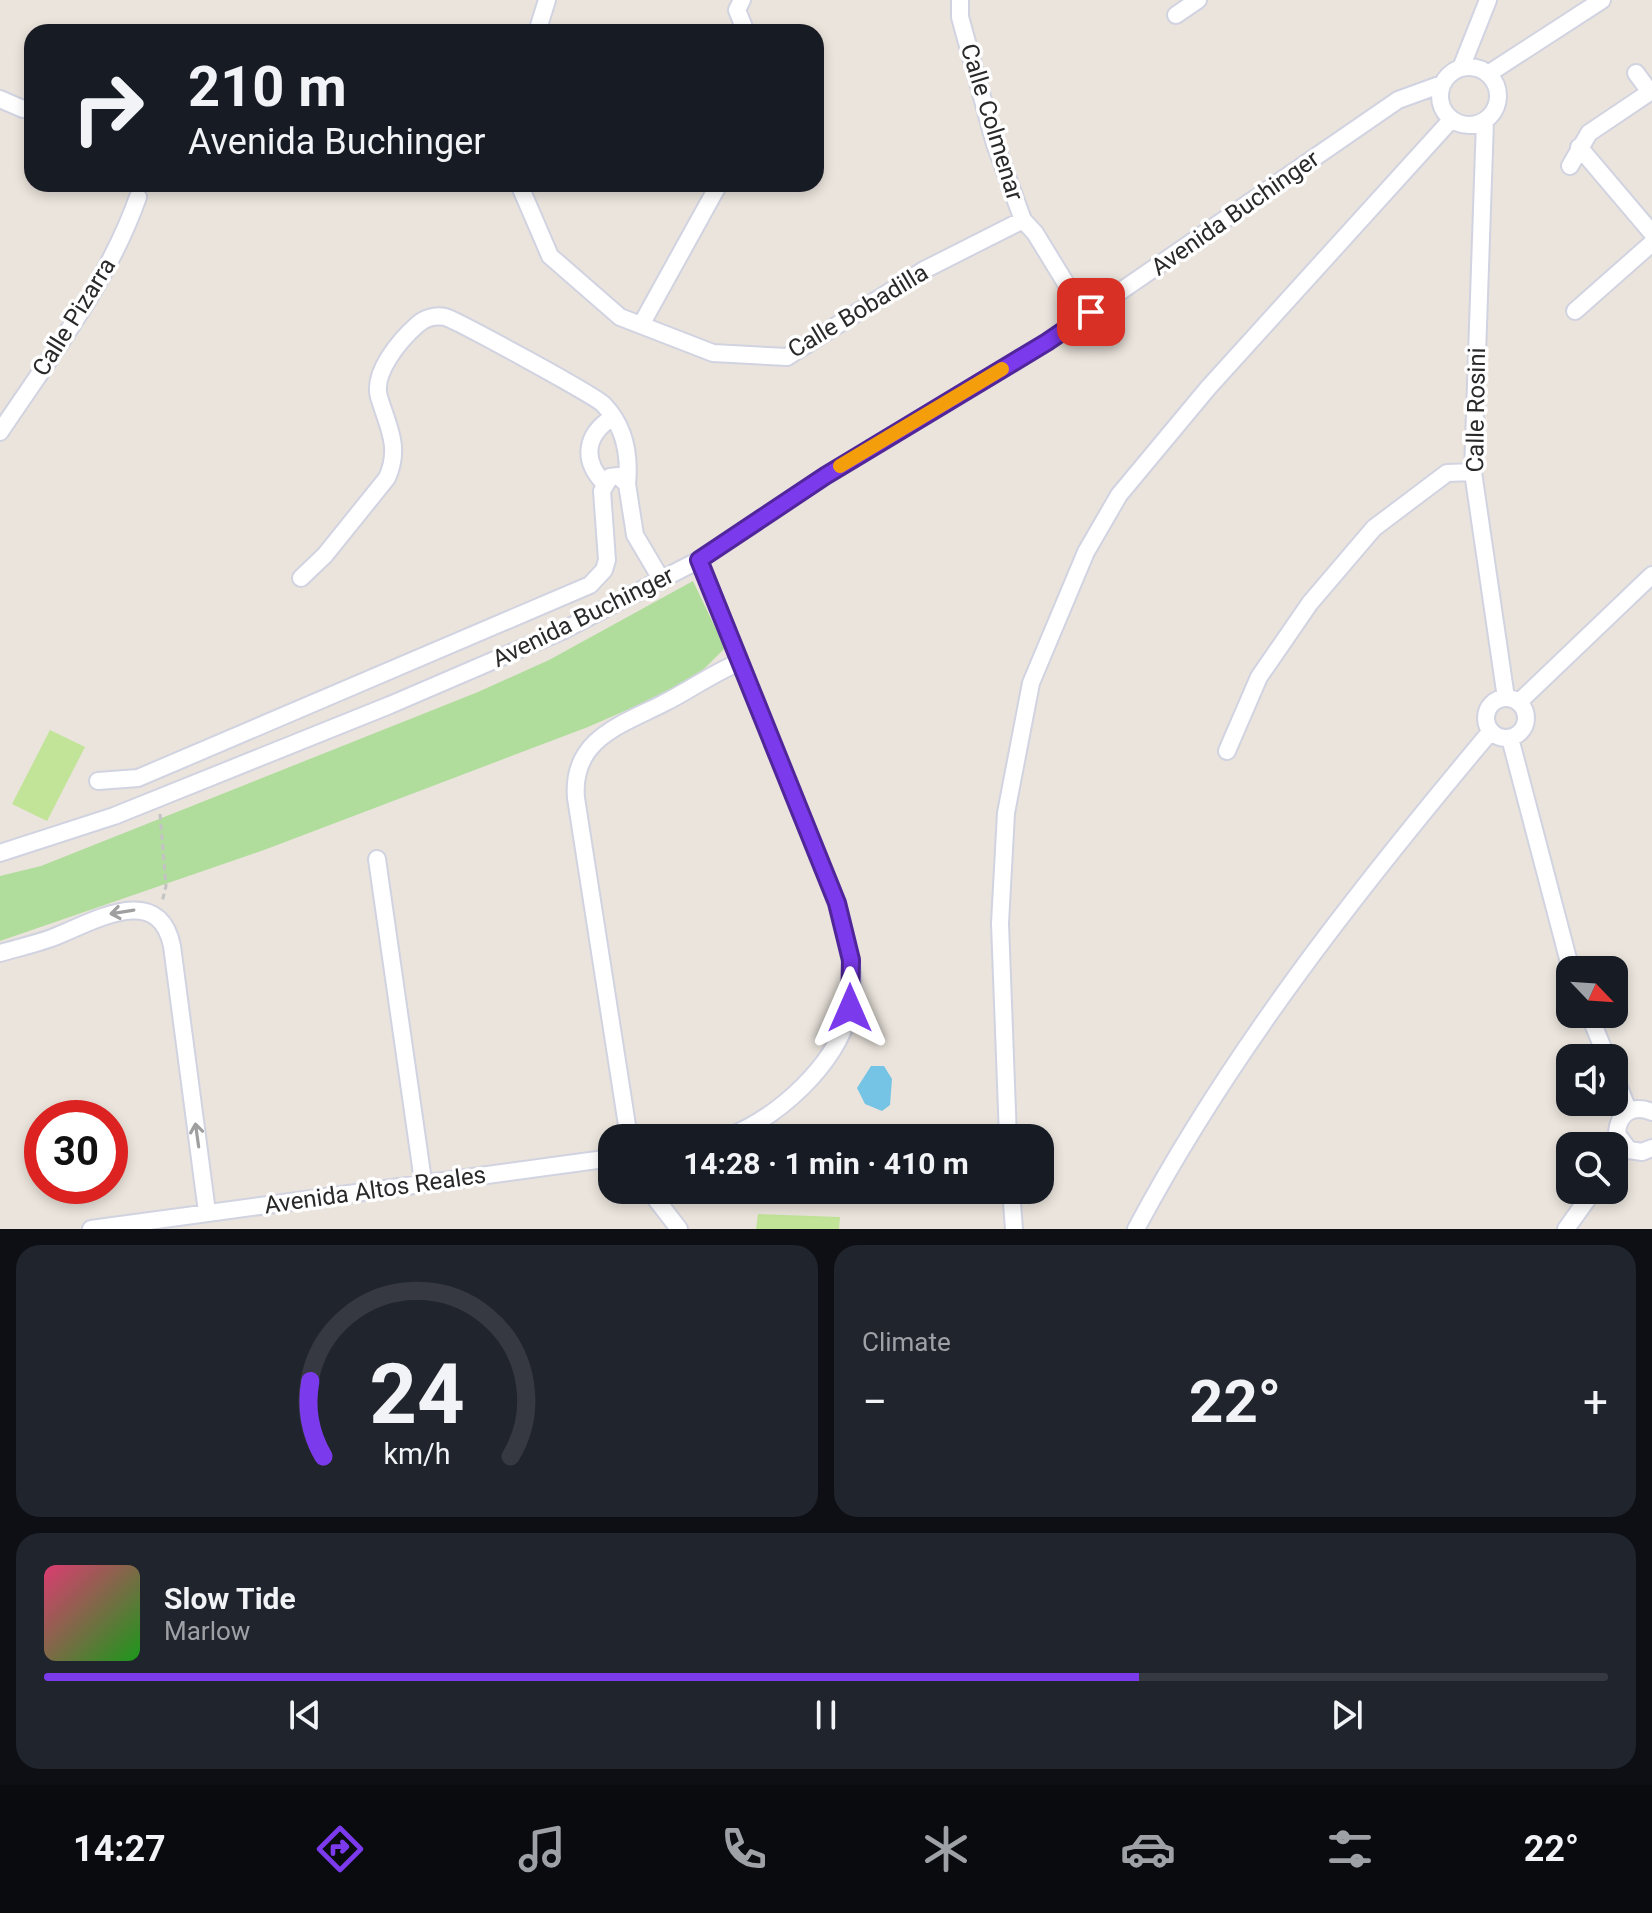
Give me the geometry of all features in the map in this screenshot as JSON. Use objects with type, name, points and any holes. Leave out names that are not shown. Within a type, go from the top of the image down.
[{"type":"street","points":[[540,24],[547,0]]},
{"type":"street","points":[[742,0],[737,10],[743,24]]},
{"type":"street","name":"Calle Colmenar","points":[[960,0],[960,17],[995,144],[1023,220],[1035,233],[1084,313],[1091,312]]},
{"type":"street","points":[[1176,15],[1198,0]]},
{"type":"street","points":[[1461,68],[1476,68],[1488,74],[1498,93],[1496,109],[1485,121],[1465,125],[1451,120],[1441,105],[1442,84],[1461,68],[1488,0]]},
{"type":"street","points":[[1488,74],[1602,0]]},
{"type":"street","points":[[1570,166],[1589,133],[1650,92],[1636,73]]},
{"type":"street","name":"Avenida Buchinger","points":[[0,853],[156,799],[390,705],[562,631],[699,560],[825,476],[1047,342],[1398,100],[1442,84]]},
{"type":"street","points":[[0,99],[24,109]]},
{"type":"street","points":[[1007,1124],[1000,923],[1006,813],[1031,683],[1086,552],[1119,495],[1208,388],[1451,120]]},
{"type":"street","name":"Calle Rosini","points":[[1485,121],[1473,472],[1512,700]]},
{"type":"street","points":[[1579,147],[1652,233]]},
{"type":"street","name":"Calle Bobadilla","points":[[522,192],[550,256],[620,317],[713,353],[787,357],[924,270],[1023,220]]},
{"type":"street","points":[[641,325],[715,192]]},
{"type":"street","name":"Calle Pizarra","points":[[1,430],[70,328],[125,234],[138,197]]},
{"type":"street","points":[[1575,311],[1652,243]]},
{"type":"street","points":[[301,578],[373,498],[392,467],[393,431],[378,395],[378,382],[389,359],[418,323],[430,317],[458,323],[597,398],[613,417],[625,440],[627,484],[635,535],[661,579]]},
{"type":"street","points":[[98,781],[138,778],[590,585],[604,570],[607,560],[604,483],[590,466],[590,439],[599,426],[613,417]]},
{"type":"street","points":[[1227,751],[1259,677],[1310,603],[1374,528],[1447,473],[1473,472]]},
{"type":"street","points":[[604,483],[614,476],[627,484]]},
{"type":"street","points":[[699,560],[837,903],[851,960],[850,1008],[814,1078],[755,1124]]},
{"type":"street","points":[[1512,700],[1527,715],[1525,725],[1510,738],[1497,736],[1491,731],[1487,713],[1490,705],[1512,700],[1652,575]]},
{"type":"street","points":[[627,1124],[576,798],[578,768],[586,751],[612,727],[740,662]]},
{"type":"street","points":[[1136,1229],[1169,1168],[1268,1016],[1378,865],[1491,731]]},
{"type":"street","points":[[1510,738],[1567,956]]},
{"type":"street","points":[[377,859],[423,1181]]},
{"type":"street","points":[[0,953],[62,934],[120,910],[142,911],[155,916],[169,932],[207,1212]]},
{"type":"street","points":[[1628,1110],[1643,1108],[1652,1112]]},
{"type":"street","points":[[1628,1153],[1651,1152]]},
{"type":"street","name":"Avenida Altos Reales","points":[[91,1229],[207,1212],[279,1206],[423,1181],[598,1160]]},
{"type":"street","points":[[660,1204],[679,1229]]},
{"type":"street","points":[[1012,1204],[1014,1229]]},
{"type":"street","points":[[1566,1229],[1584,1204]]},
{"type":"path","points":[[155,916],[166,886],[164,827],[156,799]]},
{"type":"green space","points":[[693,581],[725,648],[705,668],[675,689],[588,727],[264,850],[0,941],[0,876],[41,866],[478,692],[549,660]]},
{"type":"green space","points":[[50,730],[85,747],[47,821],[12,804]]},
{"type":"green space","points":[[758,1214],[840,1217],[839,1229],[756,1229]]},
{"type":"water","points":[[871,1066],[884,1066],[892,1079],[890,1105],[882,1111],[865,1104],[857,1088]]},
{"type":"slow traffic","points":[[840,466],[1002,369]]},
{"type":"route","points":[[850,1008],[851,960],[837,903],[699,560],[825,476],[1047,342],[1091,312]]}]
